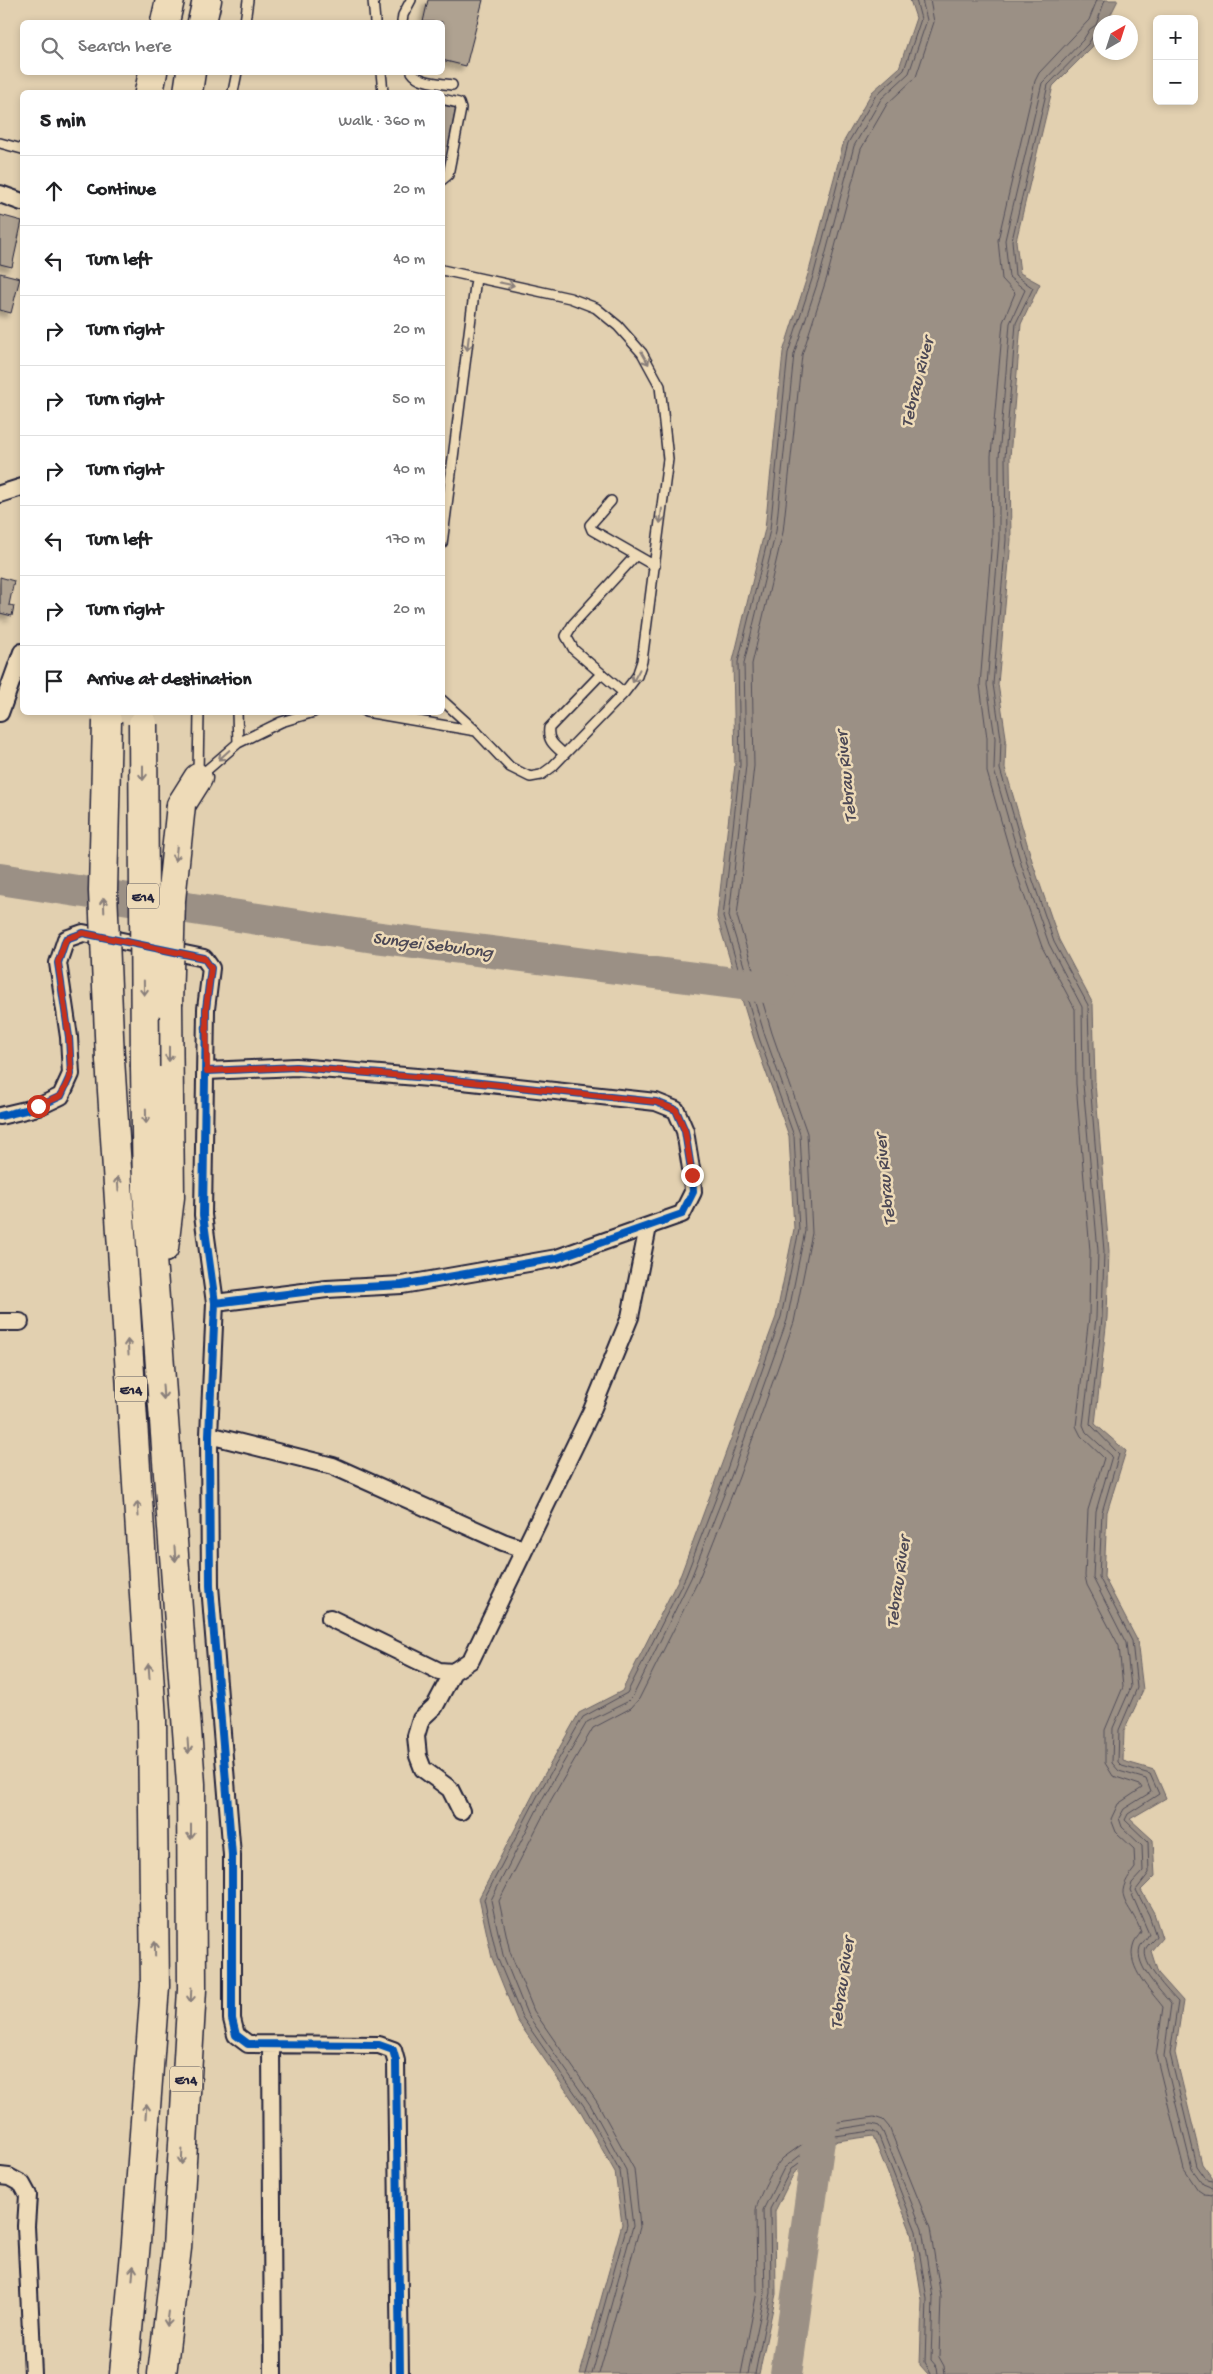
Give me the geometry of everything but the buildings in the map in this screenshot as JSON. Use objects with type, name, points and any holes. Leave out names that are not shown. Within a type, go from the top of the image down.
[{"type":"highway","points":[[165,20],[170,0]]},
{"type":"highway","points":[[202,20],[207,0]]},
{"type":"highway","points":[[149,90],[152,75]]},
{"type":"highway","points":[[188,90],[191,75]]},
{"type":"highway","name":"E14","points":[[107,717],[103,891],[110,1059],[152,1720],[155,1986],[124,2374]]},
{"type":"highway","name":"E14","points":[[144,718],[145,1067],[148,1191],[191,1784],[192,1989],[176,2248],[162,2374]]},
{"type":"highway","points":[[157,1308],[170,1197],[168,1005],[171,900],[182,805],[198,778]]},
{"type":"street","points":[[0,194],[20,201]]},
{"type":"street","points":[[0,494],[20,488]]},
{"type":"street","points":[[0,712],[20,657]]},
{"type":"street","points":[[0,1116],[38,1106],[61,1096],[71,1074],[69,1037],[58,962],[66,939],[83,933],[204,958],[211,968],[206,1009],[207,1071],[204,1098],[204,1214],[215,1303],[209,1435],[210,1586],[226,1761],[232,1855],[232,2019],[236,2035],[248,2044],[380,2045],[392,2050],[396,2071],[400,2374]]},
{"type":"street","points":[[207,1071],[296,1067],[453,1080],[656,1102],[676,1110],[685,1131],[693,1192],[682,1214],[557,1258],[402,1285],[327,1289],[215,1303]]},
{"type":"street","points":[[461,1811],[450,1789],[423,1769],[418,1756],[416,1736],[421,1719],[435,1706],[453,1672],[471,1660],[523,1549],[592,1410],[630,1317],[648,1227]]},
{"type":"street","points":[[0,1322],[20,1322]]},
{"type":"street","points":[[209,1435],[333,1466],[503,1542],[523,1549]]},
{"type":"street","points":[[330,1618],[439,1671],[453,1672]]},
{"type":"street","points":[[271,2045],[273,2374]]},
{"type":"street","points":[[0,2176],[9,2177],[22,2184],[28,2194],[26,2226],[33,2374]]},
{"type":"lane","points":[[245,20],[248,0]]},
{"type":"lane","points":[[373,0],[375,20]]},
{"type":"lane","points":[[402,20],[411,0]]},
{"type":"lane","points":[[233,90],[236,75]]},
{"type":"lane","points":[[381,75],[383,90]]},
{"type":"lane","points":[[414,75],[422,79],[452,85]]},
{"type":"lane","points":[[445,100],[459,103],[461,109],[448,175],[445,178]]},
{"type":"lane","points":[[0,142],[20,148]]},
{"type":"lane","points":[[445,271],[570,298],[596,308],[618,326],[642,353],[660,386],[668,459],[642,661],[637,676],[624,693],[552,767],[541,775],[530,777],[510,767],[476,731],[445,703]]},
{"type":"lane","points":[[445,521],[476,278]]},
{"type":"lane","points":[[611,501],[590,525],[592,530],[655,566]]},
{"type":"lane","points":[[624,693],[574,650],[566,636],[573,624],[636,555]]},
{"type":"lane","points":[[564,754],[550,742],[549,728],[600,674]]},
{"type":"lane","points":[[198,778],[199,715]]},
{"type":"lane","points":[[237,715],[238,743]]},
{"type":"lane","points":[[198,778],[238,743],[281,722],[304,715]]},
{"type":"lane","points":[[383,715],[476,731]]},
{"type":"water","points":[[910,0],[1118,0],[1110,15],[1093,15],[1093,45],[1053,86],[1016,241],[1020,273],[1040,284],[1021,324],[1010,457],[1011,540],[998,684],[1006,737],[1005,768],[1033,864],[1059,940],[1093,1004],[1095,1083],[1109,1251],[1107,1318],[1095,1424],[1126,1451],[1107,1512],[1104,1577],[1137,1640],[1143,1690],[1124,1731],[1123,1761],[1154,1770],[1166,1798],[1130,1819],[1153,1840],[1155,1876],[1141,1890],[1154,1913],[1162,1938],[1151,1951],[1158,1973],[1183,2001],[1175,2053],[1202,2164],[1213,2179],[1213,2374],[928,2374],[920,2365],[922,2300],[911,2232],[873,2136],[837,2141],[794,2173],[775,2211],[776,2294],[759,2374],[580,2374],[622,2224],[615,2172],[581,2112],[517,2020],[492,1958],[479,1898],[535,1791],[579,1713],[622,1691],[681,1574],[776,1317],[794,1229],[789,1136],[754,1039],[717,917],[735,765],[733,661],[765,529],[783,352],[809,271],[844,141],[872,92],[899,68],[916,18]]},
{"type":"waterway","name":"Sungei Sebulong","points":[[0,879],[374,937],[780,989]]},
{"type":"waterway","name":"Tebrau River","points":[[786,2374],[823,2112]]},
{"type":"cycle path","points":[[0,1116],[38,1107],[61,1096],[71,1074],[69,1037],[58,963],[66,939],[83,933],[204,958],[211,968],[206,1009],[203,1215],[215,1303],[209,1435],[210,1586],[232,1855],[232,2019],[236,2035],[248,2044],[379,2045],[393,2050],[396,2061],[400,2374]]},
{"type":"cycle path","points":[[207,1071],[296,1067],[453,1080],[656,1102],[676,1110],[685,1131],[693,1192],[682,1214],[557,1258],[402,1285],[327,1289],[215,1303]]},
{"type":"route","points":[[38,1106],[61,1096],[71,1074],[69,1037],[58,962],[66,939],[83,933],[204,958],[211,968],[206,1009],[207,1071],[296,1067],[453,1080],[656,1102],[676,1110],[685,1131],[692,1175]]}]
